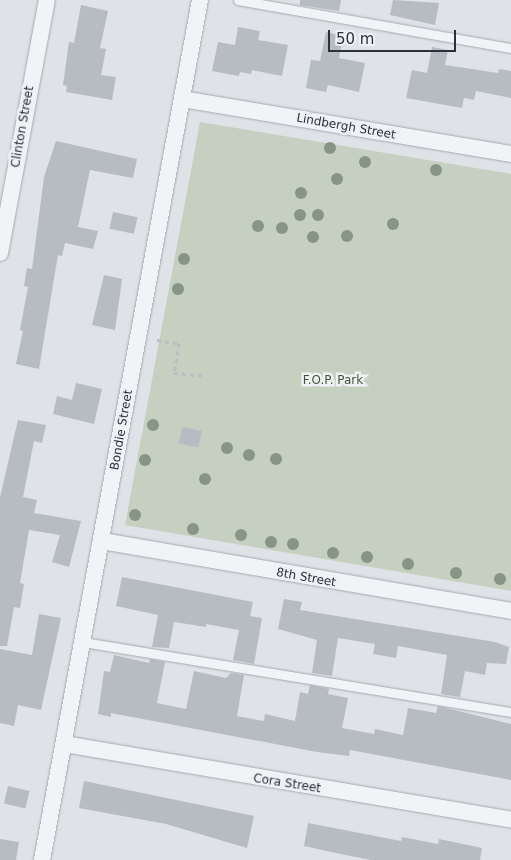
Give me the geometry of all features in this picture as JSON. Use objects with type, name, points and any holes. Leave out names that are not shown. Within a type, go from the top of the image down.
[{"type":"street","name":"Clinton Street","points":[[0,253],[47,0]]},
{"type":"street","name":"Bondie Street","points":[[42,860],[200,0]]},
{"type":"street","name":"Lindbergh Street","points":[[182,99],[511,154]]},
{"type":"street","name":"8th Street","points":[[102,541],[511,611]]},
{"type":"street","name":"Cora Street","points":[[64,744],[511,820]]},
{"type":"lane","points":[[238,0],[511,48]]},
{"type":"lane","points":[[83,642],[511,712]]},
{"type":"path","points":[[157,340],[180,343],[174,372],[206,376]]},
{"type":"green space","name":"F.O.P. Park","points":[[200,122],[511,174],[511,591],[125,525]]},
{"type":"building","points":[[300,0],[341,0],[339,11],[300,5]]},
{"type":"building","points":[[393,0],[439,3],[435,25],[390,15]]},
{"type":"building","points":[[81,5],[108,11],[100,48],[106,49],[101,75],[116,77],[112,100],[66,92],[67,86],[63,85],[69,42],[74,43]]},
{"type":"building","points":[[238,27],[260,31],[258,40],[288,45],[282,76],[252,70],[251,74],[240,72],[239,76],[212,71],[218,42],[235,45]]},
{"type":"building","points":[[326,32],[343,36],[339,58],[365,63],[359,92],[328,85],[326,92],[306,88],[311,60],[320,61]]},
{"type":"building","points":[[432,47],[448,50],[445,65],[498,73],[499,69],[511,71],[511,98],[476,91],[474,100],[464,98],[462,108],[406,98],[412,70],[427,73]]},
{"type":"building","points":[[56,141],[137,159],[133,178],[90,170],[78,227],[98,231],[93,249],[65,243],[62,256],[58,255],[39,369],[16,364],[23,331],[20,330],[28,287],[24,286],[27,268],[32,269],[44,177]]},
{"type":"building","points":[[113,212],[137,217],[134,234],[109,229]]},
{"type":"building","points":[[104,275],[122,279],[115,330],[92,325]]},
{"type":"building","points":[[76,383],[102,389],[94,424],[53,414],[57,396],[72,400]]},
{"type":"building","points":[[18,420],[46,425],[42,443],[34,441],[23,497],[37,500],[34,513],[81,521],[69,567],[52,562],[60,535],[29,530],[20,583],[24,584],[20,608],[14,607],[7,646],[0,646],[0,497]]},
{"type":"building","points":[[182,427],[202,431],[198,448],[179,444]]},
{"type":"building","points":[[122,577],[253,602],[250,616],[262,618],[254,664],[233,660],[239,630],[206,624],[206,627],[174,622],[169,648],[152,647],[158,615],[116,606]]},
{"type":"building","points":[[284,599],[302,602],[300,610],[495,642],[509,647],[506,664],[487,663],[485,675],[465,671],[460,697],[441,694],[447,655],[398,646],[396,658],[373,654],[375,644],[338,638],[332,676],[312,673],[317,640],[278,629]]},
{"type":"building","points":[[39,614],[61,618],[41,710],[18,705],[14,726],[0,723],[0,649],[32,655]]},
{"type":"building","points":[[114,655],[149,663],[150,659],[165,662],[157,703],[186,709],[194,671],[226,678],[231,673],[244,675],[237,716],[264,721],[265,714],[295,721],[300,692],[308,694],[310,685],[329,689],[328,694],[348,698],[342,728],[374,734],[375,729],[403,735],[408,708],[436,713],[438,706],[511,724],[511,780],[350,750],[349,756],[317,752],[111,713],[111,717],[98,714],[104,671],[110,672]]},
{"type":"building","points":[[84,781],[254,816],[247,848],[166,824],[79,808]]},
{"type":"building","points":[[8,786],[29,791],[25,808],[4,804]]},
{"type":"building","points":[[308,823],[401,841],[402,837],[438,844],[439,839],[482,848],[480,860],[371,860],[336,853],[304,846]]},
{"type":"building","points":[[0,839],[19,842],[16,860],[0,860]]}]
